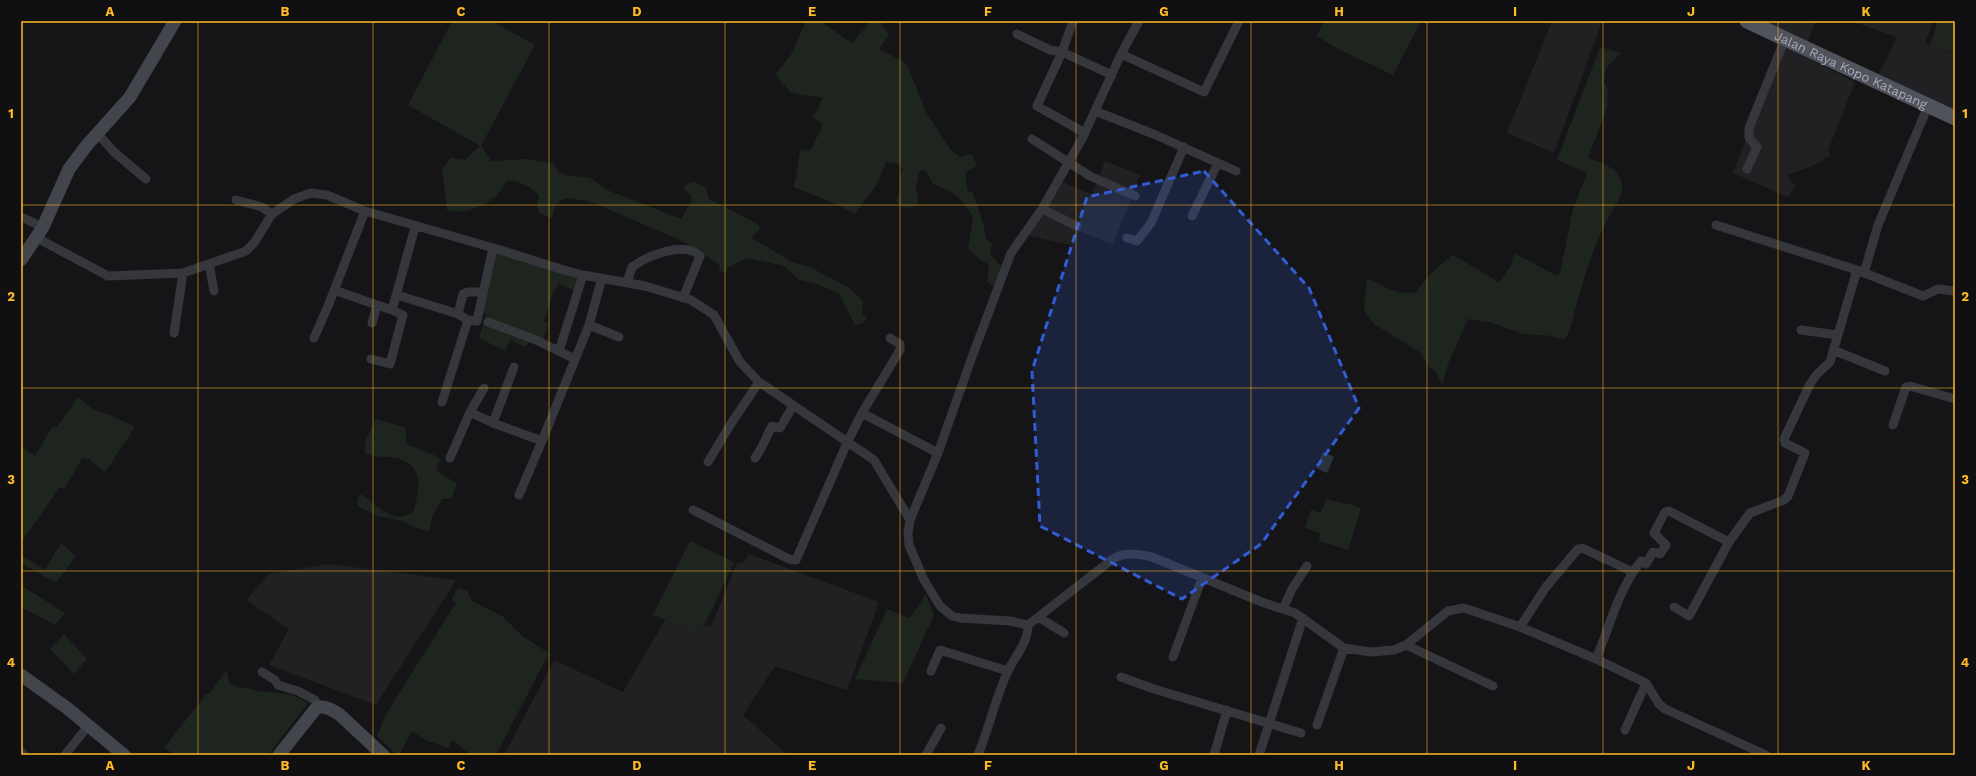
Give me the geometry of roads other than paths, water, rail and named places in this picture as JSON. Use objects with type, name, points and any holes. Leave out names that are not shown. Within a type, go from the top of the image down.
[{"type":"main road","name":"Jalan Raya Kopo Katapang","points":[[1747,21],[1955,118]]},
{"type":"street","points":[[21,260],[40,233],[69,169],[130,97],[175,21]]},
{"type":"street","points":[[1073,21],[1062,52],[1038,106],[1085,133]]},
{"type":"street","points":[[1139,21],[1121,54],[1085,133],[1042,209],[1012,253],[968,367],[938,454],[910,520],[908,538],[911,552],[932,594],[944,611],[960,618],[1010,621],[1028,625],[1040,618],[1068,593],[1120,556],[1134,554],[1144,555],[1304,618],[1344,648],[1382,652],[1406,645],[1448,611],[1456,608],[1464,608],[1520,627],[1596,659],[1646,683],[1659,704],[1665,709],[1766,755]]},
{"type":"street","points":[[1121,54],[1204,92],[1239,21]]},
{"type":"street","points":[[1017,34],[1050,50],[1062,52],[1112,75]]},
{"type":"street","points":[[1747,169],[1757,147],[1749,138],[1748,128],[1785,39]]},
{"type":"street","points":[[1674,606],[1690,616],[1729,542],[1750,513],[1784,500],[1791,491],[1805,453],[1785,443],[1784,439],[1810,384],[1816,374],[1830,362],[1838,335],[1878,225],[1928,106]]},
{"type":"street","points":[[1095,111],[1184,147],[1236,171]]},
{"type":"street","points":[[93,139],[119,156],[146,179]]},
{"type":"street","points":[[1032,139],[1090,176],[1135,196]]},
{"type":"street","points":[[1127,238],[1137,241],[1148,229],[1184,147]]},
{"type":"street","points":[[1192,216],[1218,163]]},
{"type":"street","points":[[21,217],[40,233],[108,276],[183,273],[250,248],[272,214],[294,199],[311,193],[327,195],[365,211],[415,227],[493,248],[583,275],[627,282],[657,289],[691,300],[714,315],[740,362],[759,382],[874,460],[881,469],[910,520]]},
{"type":"street","points":[[236,200],[262,207],[272,214]]},
{"type":"street","points":[[1042,209],[1077,226]]},
{"type":"street","points":[[314,338],[365,211]]},
{"type":"street","points":[[1716,225],[1861,271],[1890,281],[1923,296],[1938,289],[1955,291]]},
{"type":"street","points":[[392,310],[415,227]]},
{"type":"street","points":[[397,296],[458,314],[468,320],[476,321],[493,248]]},
{"type":"street","points":[[627,282],[632,267],[646,259],[667,251],[692,250],[700,256],[683,298]]},
{"type":"street","points":[[209,264],[214,291]]},
{"type":"street","points":[[174,333],[183,273]]},
{"type":"street","points":[[559,351],[583,275]]},
{"type":"street","points":[[519,495],[589,325],[602,278]]},
{"type":"street","points":[[334,290],[392,310],[403,316],[390,364],[371,358]]},
{"type":"street","points":[[458,314],[463,294],[468,292],[483,292]]},
{"type":"street","points":[[372,323],[378,306]]},
{"type":"street","points":[[442,402],[468,320]]},
{"type":"street","points":[[488,322],[536,340],[574,359]]},
{"type":"street","points":[[589,325],[619,337]]},
{"type":"street","points":[[1801,330],[1838,335]]},
{"type":"street","points":[[694,510],[789,559],[796,560],[847,443],[862,414],[900,350],[900,344],[890,338]]},
{"type":"street","points":[[1833,350],[1885,371]]},
{"type":"street","points":[[493,423],[514,367]]},
{"type":"street","points":[[708,462],[732,422],[759,382]]},
{"type":"street","points":[[1893,425],[1906,387],[1910,386],[1955,399]]},
{"type":"street","points":[[450,458],[470,412],[484,388]]},
{"type":"street","points":[[755,458],[765,442],[772,426],[780,428],[793,406]]},
{"type":"street","points":[[470,412],[493,423],[542,441]]},
{"type":"street","points":[[862,414],[938,454]]},
{"type":"street","points":[[1596,659],[1608,625],[1633,572],[1641,561],[1646,564],[1653,552],[1660,554],[1666,546],[1666,544],[1654,533],[1666,511],[1729,542]]},
{"type":"street","points":[[1520,627],[1546,587],[1578,548],[1582,548],[1633,572]]},
{"type":"street","points":[[1283,609],[1292,589],[1307,566]]},
{"type":"street","points":[[1173,657],[1202,578]]},
{"type":"street","points":[[1040,618],[1064,633]]},
{"type":"street","points":[[1259,755],[1304,618]]},
{"type":"street","points":[[978,755],[1008,671],[1028,632],[1028,625]]},
{"type":"street","points":[[1406,645],[1493,686]]},
{"type":"street","points":[[1317,725],[1344,648]]},
{"type":"street","points":[[931,672],[940,650],[1008,671]]},
{"type":"street","points":[[262,672],[275,680],[278,686],[298,691],[316,700],[317,706],[278,755]]},
{"type":"street","points":[[21,675],[67,708],[124,755]]},
{"type":"street","points":[[1121,677],[1142,685],[1301,733]]},
{"type":"street","points":[[1625,730],[1646,683]]},
{"type":"street","points":[[317,706],[334,710],[382,755]]},
{"type":"street","points":[[1214,755],[1227,710]]},
{"type":"street","points":[[65,755],[88,726]]},
{"type":"street","points":[[926,755],[941,728]]},
{"type":"street","points":[[21,752],[24,755]]}]
